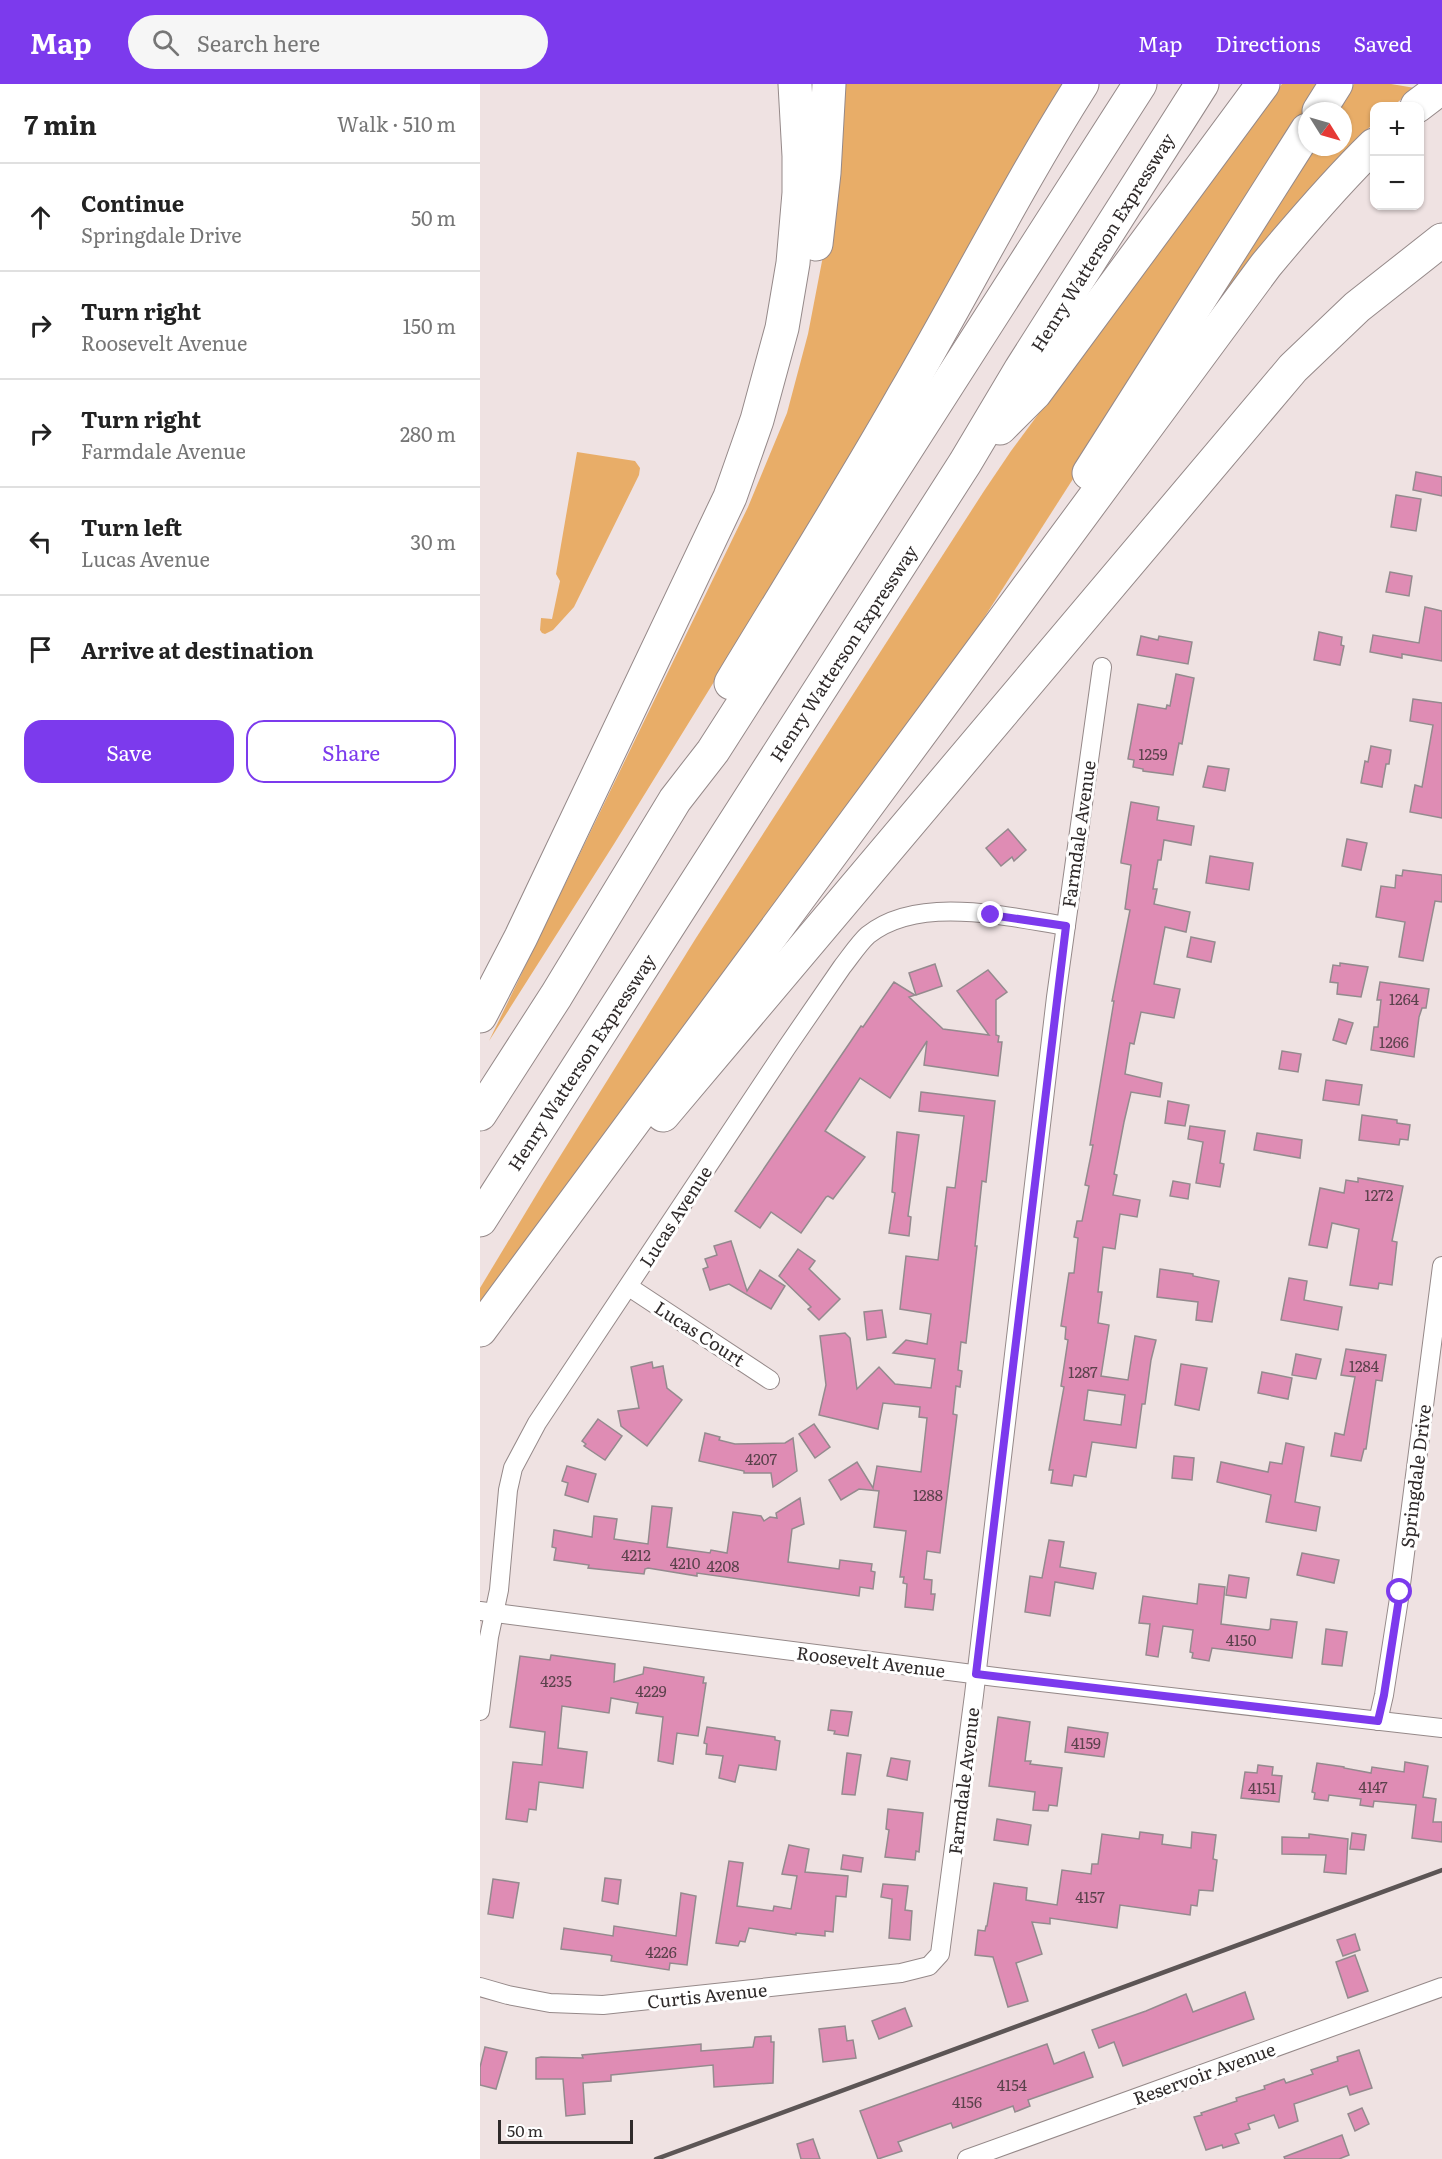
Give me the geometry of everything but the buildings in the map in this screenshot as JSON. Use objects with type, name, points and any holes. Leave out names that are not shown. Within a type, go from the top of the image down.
[{"type":"highway","points":[[480,1016],[526,926],[730,497],[766,390],[788,295],[795,251],[799,156],[795,84]]},
{"type":"highway","points":[[730,497],[755,467],[762,452],[789,373],[805,310],[820,211],[829,84]]},
{"type":"highway","points":[[675,800],[696,740],[905,394],[1012,198],[1082,84]]},
{"type":"highway","points":[[480,1114],[556,996],[675,800],[713,751],[1140,84]]},
{"type":"highway","name":"Henry Watterson Expressway","points":[[480,1220],[965,463],[1021,369],[1202,84]]},
{"type":"highway","points":[[965,463],[1035,393],[1263,84]]},
{"type":"highway","points":[[1325,102],[1336,84]]},
{"type":"highway","points":[[1422,102],[1442,87]]},
{"type":"highway","points":[[1056,551],[1067,507],[1298,144]]},
{"type":"highway","points":[[480,1330],[1266,265],[1307,215],[1370,149]]},
{"type":"highway","points":[[587,1184],[630,1154],[1293,369],[1357,307],[1442,240]]},
{"type":"street","name":"Farmdale Avenue","points":[[934,1963],[940,1954],[944,1936],[1066,926],[1102,667]]},
{"type":"street","name":"Lucas Avenue","points":[[480,1711],[487,1612],[499,1590],[508,1490],[513,1468],[537,1423],[842,967],[868,935],[895,920],[925,913],[957,911],[1066,926]]},
{"type":"street","name":"Springdale Drive","points":[[1378,1721],[1400,1592],[1442,1266]]},
{"type":"street","name":"Lucas Court","points":[[629,1287],[770,1380]]},
{"type":"street","name":"Roosevelt Avenue","points":[[487,1612],[976,1674],[1442,1728]]},
{"type":"street","name":"Curtis Avenue","points":[[480,1987],[550,2003],[603,2005],[901,1973],[934,1963]]},
{"type":"street","name":"Reservoir Avenue","points":[[967,2159],[1004,2153],[1442,1987]]},
{"type":"shaded area","points":[[838,84],[1068,84],[876,419],[614,844],[489,1041],[748,507],[787,413],[808,334],[823,256]]},
{"type":"shaded area","points":[[1282,84],[1326,84],[1314,102],[1298,102],[1298,128],[957,660],[480,1309],[480,1288],[544,1182],[696,938],[1011,451]]},
{"type":"shaded area","points":[[1354,84],[1391,84],[1415,88],[1398,102],[1370,102],[1370,127],[1352,144],[1352,102],[1343,102]]},
{"type":"shaded area","points":[[1307,156],[1340,156],[1263,245],[1203,325]]},
{"type":"shaded area","points":[[577,452],[635,461],[640,468],[639,475],[574,607],[553,630],[545,634],[540,630],[541,618],[552,619],[560,581],[556,574]]},
{"type":"railway","points":[[656,2159],[1442,1870]]},
{"type":"route","points":[[991,915],[1066,926],[976,1674],[1378,1721],[1400,1592]]}]
